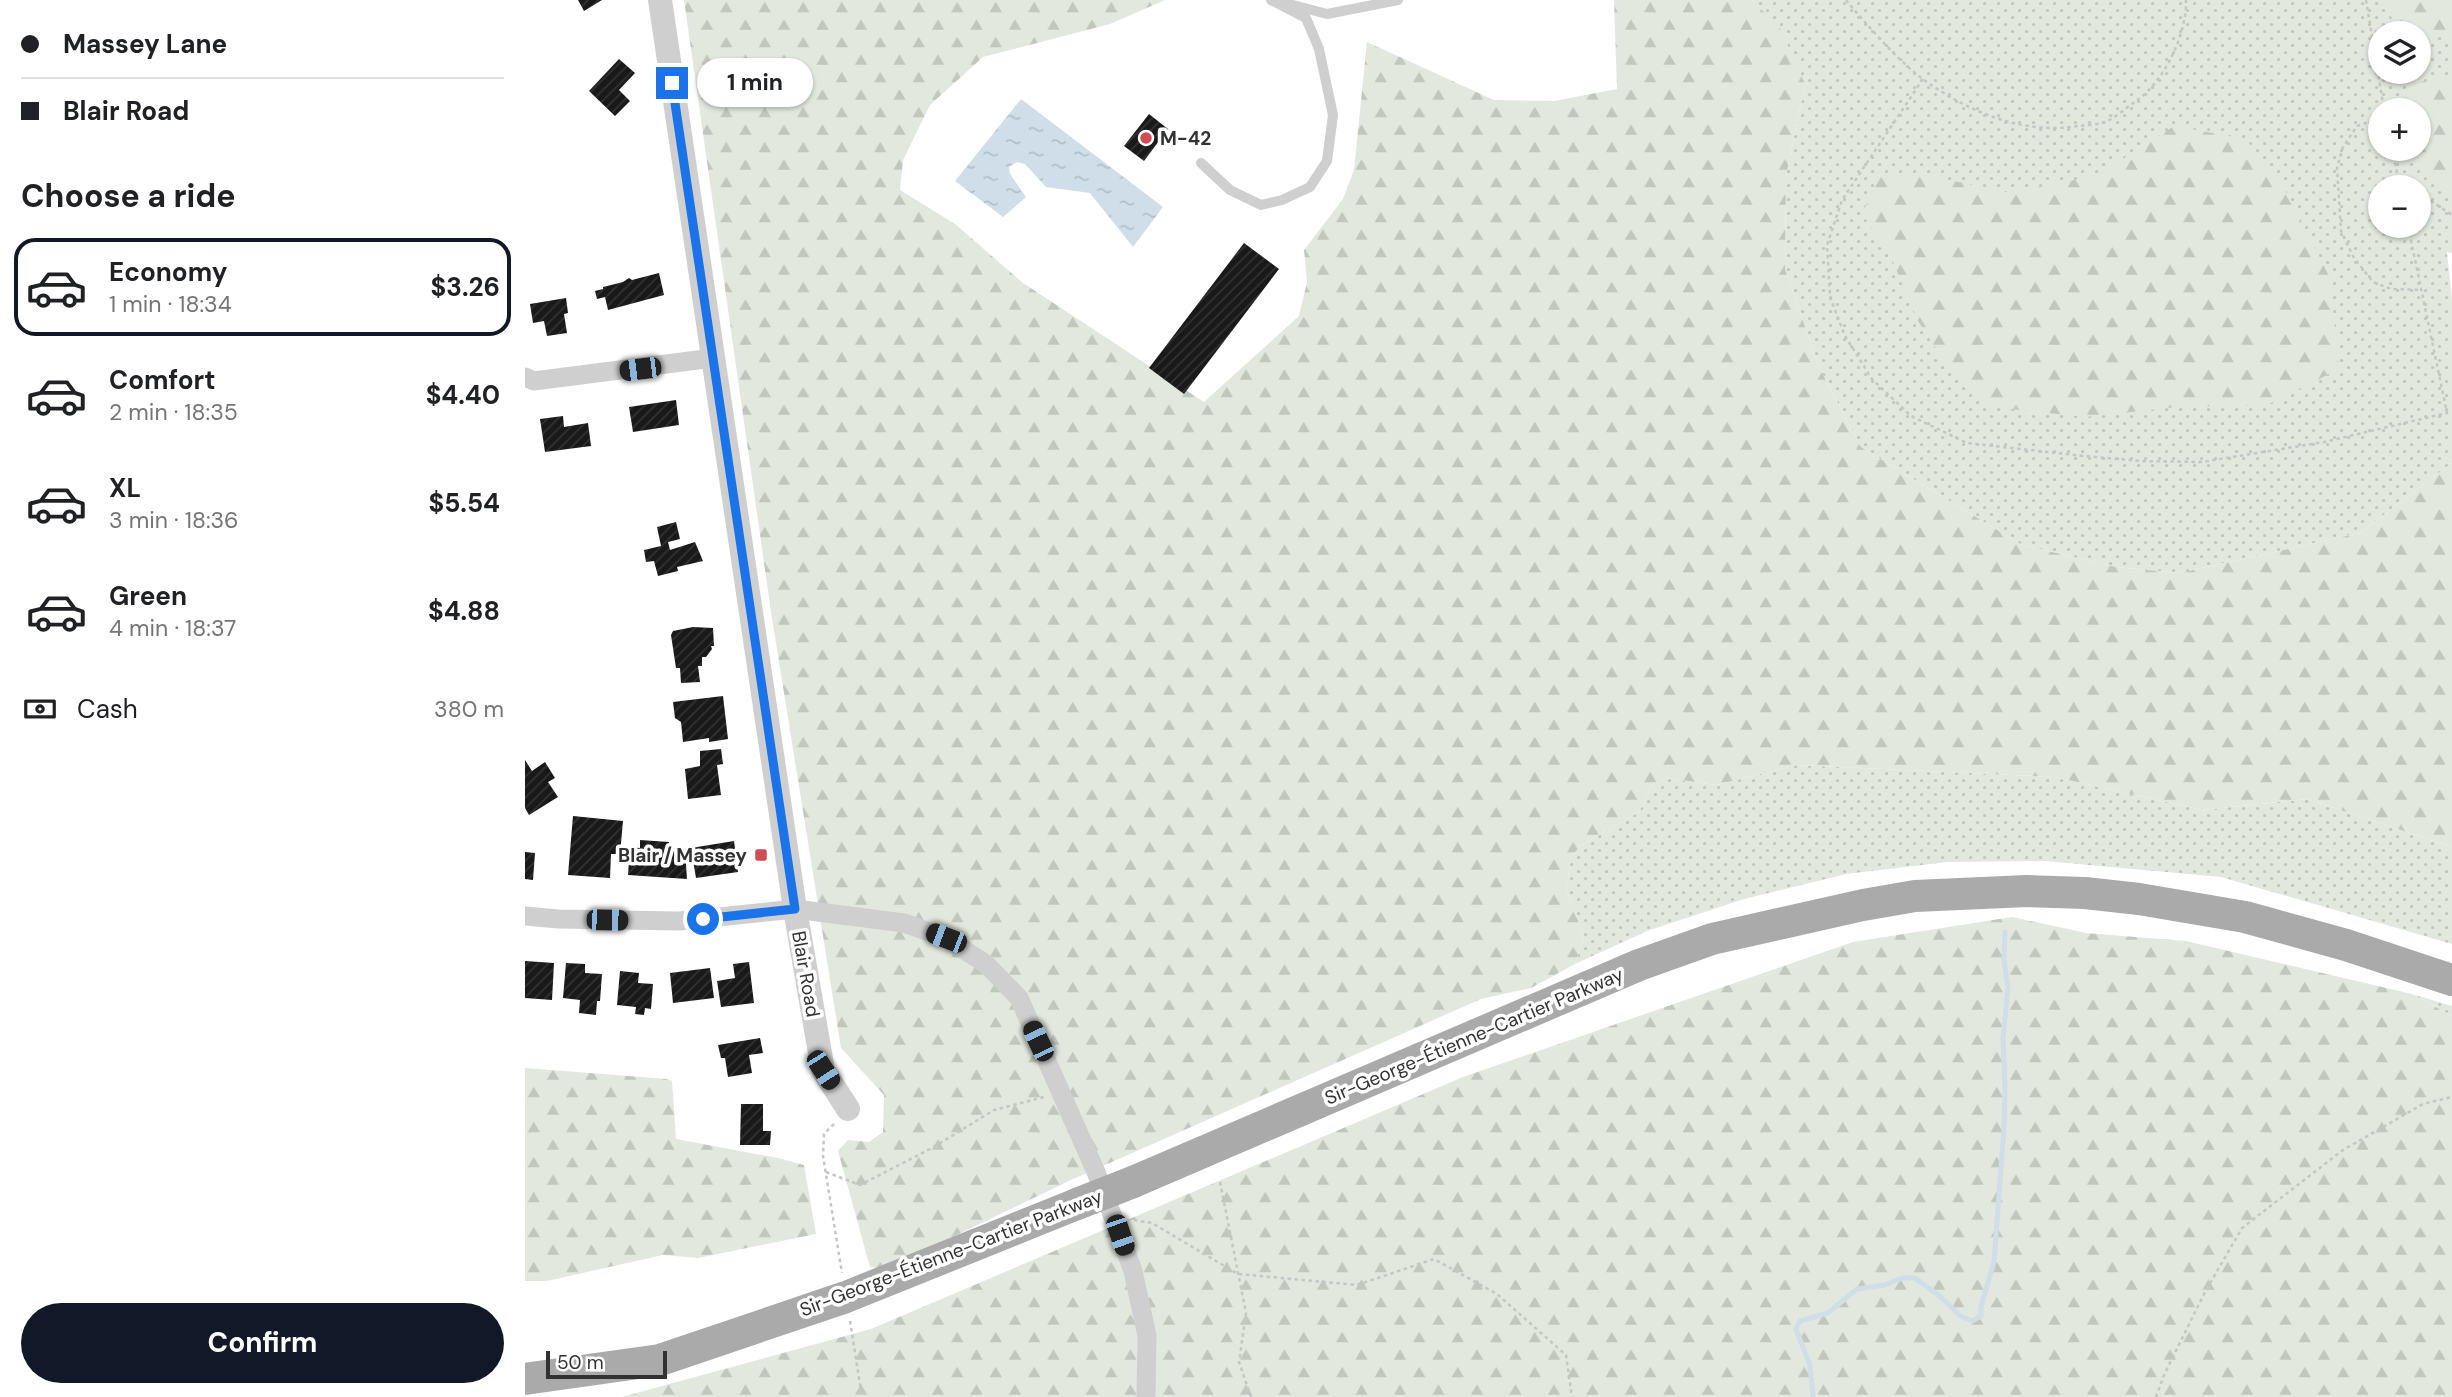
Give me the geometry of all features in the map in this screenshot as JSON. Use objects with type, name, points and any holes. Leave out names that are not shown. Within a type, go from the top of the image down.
[{"type":"main road","name":"Sir-George-Étienne-Cartier Parkway","points":[[525,1379],[660,1360],[846,1297],[1133,1182],[1639,965],[1712,939],[1814,915],[1915,896],[2027,891],[2085,893],[2197,908],[2293,930],[2452,980]]},
{"type":"street","name":"Blair Road","points":[[660,0],[795,909],[823,1070],[848,1109]]},
{"type":"street","points":[[525,377],[534,381],[713,358]]},
{"type":"street","points":[[525,916],[680,921],[795,909],[904,923],[946,938],[986,964],[1019,998],[1114,1217],[1133,1271],[1147,1336],[1146,1397]]},
{"type":"lane","points":[[1201,163],[1230,190],[1261,205],[1282,200],[1310,187],[1327,161],[1333,115],[1319,49],[1306,18],[1271,0],[1327,14],[1398,0]]},
{"type":"path","points":[[1846,0],[1923,79],[1962,103],[2023,127],[2061,129],[2105,122],[2147,93],[2173,54],[2186,16],[2186,0]]},
{"type":"path","points":[[2366,0],[2382,98]]},
{"type":"path","points":[[1923,79],[1842,200],[1827,244],[1830,298],[1845,336],[1872,379],[1911,416],[1967,443],[2107,458],[2202,462],[2324,442],[2447,413],[2410,238]]},
{"type":"path","points":[[2368,122],[2357,126],[2343,147],[2337,168],[2341,230],[2354,258],[2373,282],[2391,289],[2421,290]]},
{"type":"path","points":[[2431,200],[2452,215]]},
{"type":"path","points":[[826,1172],[860,1185],[932,1148],[994,1110],[1061,1093]]},
{"type":"path","points":[[2156,1397],[2204,1292],[2242,1228],[2343,1150],[2423,1104],[2452,1097]]},
{"type":"path","points":[[848,1109],[824,1134],[823,1156],[862,1397]]},
{"type":"path","points":[[1220,1182],[1246,1313],[1239,1362],[1251,1397]]},
{"type":"path","points":[[1114,1217],[1152,1223],[1238,1274],[1357,1285],[1434,1259],[1497,1294],[1566,1355],[1571,1397]]},
{"type":"green space","points":[[684,0],[1165,0],[1110,24],[983,57],[930,105],[903,160],[900,190],[955,224],[1023,283],[1204,402],[1299,316],[1307,282],[1304,250],[1343,199],[1354,170],[1367,42],[1494,100],[1554,101],[1617,89],[1614,0],[1752,0],[1780,28],[1805,84],[1786,176],[1785,269],[1819,367],[1861,447],[2022,545],[2116,567],[2179,573],[2360,533],[2452,463],[2452,847],[2307,799],[2202,810],[2055,777],[1797,765],[1716,785],[1666,778],[1652,785],[1639,812],[1580,846],[1570,859],[1567,891],[1584,936],[1575,964],[1531,988],[1481,999],[1071,1180],[886,1269],[870,1267],[838,1151],[848,1140],[869,1142],[883,1132],[884,1095],[841,1048],[771,612]]},
{"type":"green space","points":[[1752,0],[2452,0],[2452,253],[2447,252],[2452,300],[2452,463],[2360,533],[2179,573],[2116,567],[2022,545],[1861,447],[1819,367],[1785,269],[1786,176],[1805,84]]},
{"type":"green space","points":[[2388,0],[2452,0],[2452,32],[2431,36],[2431,21],[2392,21]]},
{"type":"green space","points":[[2452,76],[2452,196],[2431,181],[2431,175],[2421,174],[2418,161],[2431,161],[2431,98],[2406,98],[2404,90],[2409,84],[2431,84],[2431,80]]},
{"type":"green space","points":[[2174,126],[2246,139],[2285,190],[2330,278],[2339,369],[2267,405],[2176,407],[2086,417],[1992,407],[1954,376],[1918,321],[1890,255],[1862,214],[1879,176],[1930,176],[2011,193],[2098,175]]},
{"type":"green space","points":[[1797,765],[2055,777],[2202,810],[2307,799],[2452,847],[2452,944],[2221,877],[2045,861],[1948,862],[1846,874],[1744,899],[1647,931],[1575,964],[1584,936],[1567,891],[1570,859],[1580,846],[1639,812],[1652,785],[1666,778],[1716,785]]},
{"type":"green space","points":[[2012,917],[2086,933],[2186,941],[2412,994],[2452,1016],[2452,1397],[622,1397],[871,1329],[1463,1077],[1853,942]]},
{"type":"green space","points":[[2412,994],[2452,1006],[2452,1016]]},
{"type":"green space","points":[[525,1068],[672,1081],[676,1139],[804,1165],[816,1234],[698,1258],[663,1255],[547,1281],[525,1281]]},
{"type":"water","points":[[1021,99],[1163,207],[1133,247],[1090,193],[1046,187],[1025,164],[1017,162],[1009,167],[1010,174],[1026,197],[1003,217],[955,181]]},
{"type":"building","points":[[578,0],[602,0],[584,11]]},
{"type":"building","points":[[619,59],[635,73],[619,90],[630,101],[615,116],[589,91]]},
{"type":"building","name":"M-42","points":[[1149,114],[1168,129],[1144,161],[1124,146]]},
{"type":"building","points":[[1244,243],[1279,269],[1184,394],[1149,368]]},
{"type":"building","points":[[659,273],[664,295],[608,310],[605,297],[597,299],[595,291],[603,287],[629,278],[632,280]]},
{"type":"building","points":[[566,298],[568,313],[564,314],[567,333],[547,336],[544,321],[533,323],[530,304]]},
{"type":"building","points":[[676,400],[679,425],[633,432],[629,407]]},
{"type":"building","points":[[563,416],[564,427],[588,423],[591,446],[545,452],[540,419]]},
{"type":"building","points":[[676,522],[680,539],[668,542],[670,550],[695,542],[703,561],[677,567],[678,571],[658,576],[654,561],[646,562],[644,550],[661,546],[657,527]]},
{"type":"building","points":[[693,627],[713,628],[714,646],[711,646],[712,649],[706,657],[702,657],[702,666],[698,666],[700,682],[681,683],[671,635],[673,631]]},
{"type":"building","points":[[723,696],[728,739],[709,742],[709,738],[683,742],[681,722],[675,718],[673,702]]},
{"type":"building","points":[[721,749],[723,764],[717,765],[721,795],[688,799],[685,769],[700,766],[700,751]]},
{"type":"building","points":[[525,760],[532,771],[545,762],[555,778],[548,782],[558,797],[529,815],[525,808]]},
{"type":"building","points":[[573,816],[623,821],[620,854],[611,854],[610,878],[568,875]]},
{"type":"building","points":[[640,840],[669,842],[669,850],[685,851],[687,879],[628,875],[630,847],[640,848]]},
{"type":"building","points":[[734,841],[738,872],[696,878],[691,848]]},
{"type":"building","points":[[525,852],[535,853],[533,880],[525,879]]},
{"type":"building","points":[[525,961],[554,963],[552,1000],[525,998]]},
{"type":"building","points":[[749,962],[754,1003],[721,1007],[717,981],[735,978],[733,964]]},
{"type":"building","points":[[566,963],[585,964],[585,973],[602,974],[596,1015],[579,1013],[580,1000],[563,998]]},
{"type":"building","points":[[710,968],[714,998],[673,1003],[670,973]]},
{"type":"building","points":[[620,971],[639,973],[638,983],[653,984],[651,1009],[645,1008],[644,1015],[635,1014],[636,1007],[617,1005]]},
{"type":"building","points":[[760,1038],[763,1053],[749,1055],[752,1073],[728,1077],[725,1058],[721,1058],[718,1045]]},
{"type":"building","points":[[741,1104],[763,1104],[763,1131],[771,1131],[770,1145],[740,1145]]},
{"type":"waterway","points":[[1813,1397],[1810,1365],[1796,1329],[1800,1321],[1828,1313],[1857,1289],[1885,1285],[1902,1278],[1915,1278],[1940,1296],[1960,1316],[1972,1321],[1981,1316],[1981,1307],[1994,1262],[2004,1128],[2003,1038],[2008,988],[2004,960],[2005,932]]},
{"type":"place","name":"M-42","points":[[1146,138]]},
{"type":"place","name":"Blair / Massey","points":[[761,855]]},
{"type":"route","points":[[672,83],[795,909],[703,919]]}]
